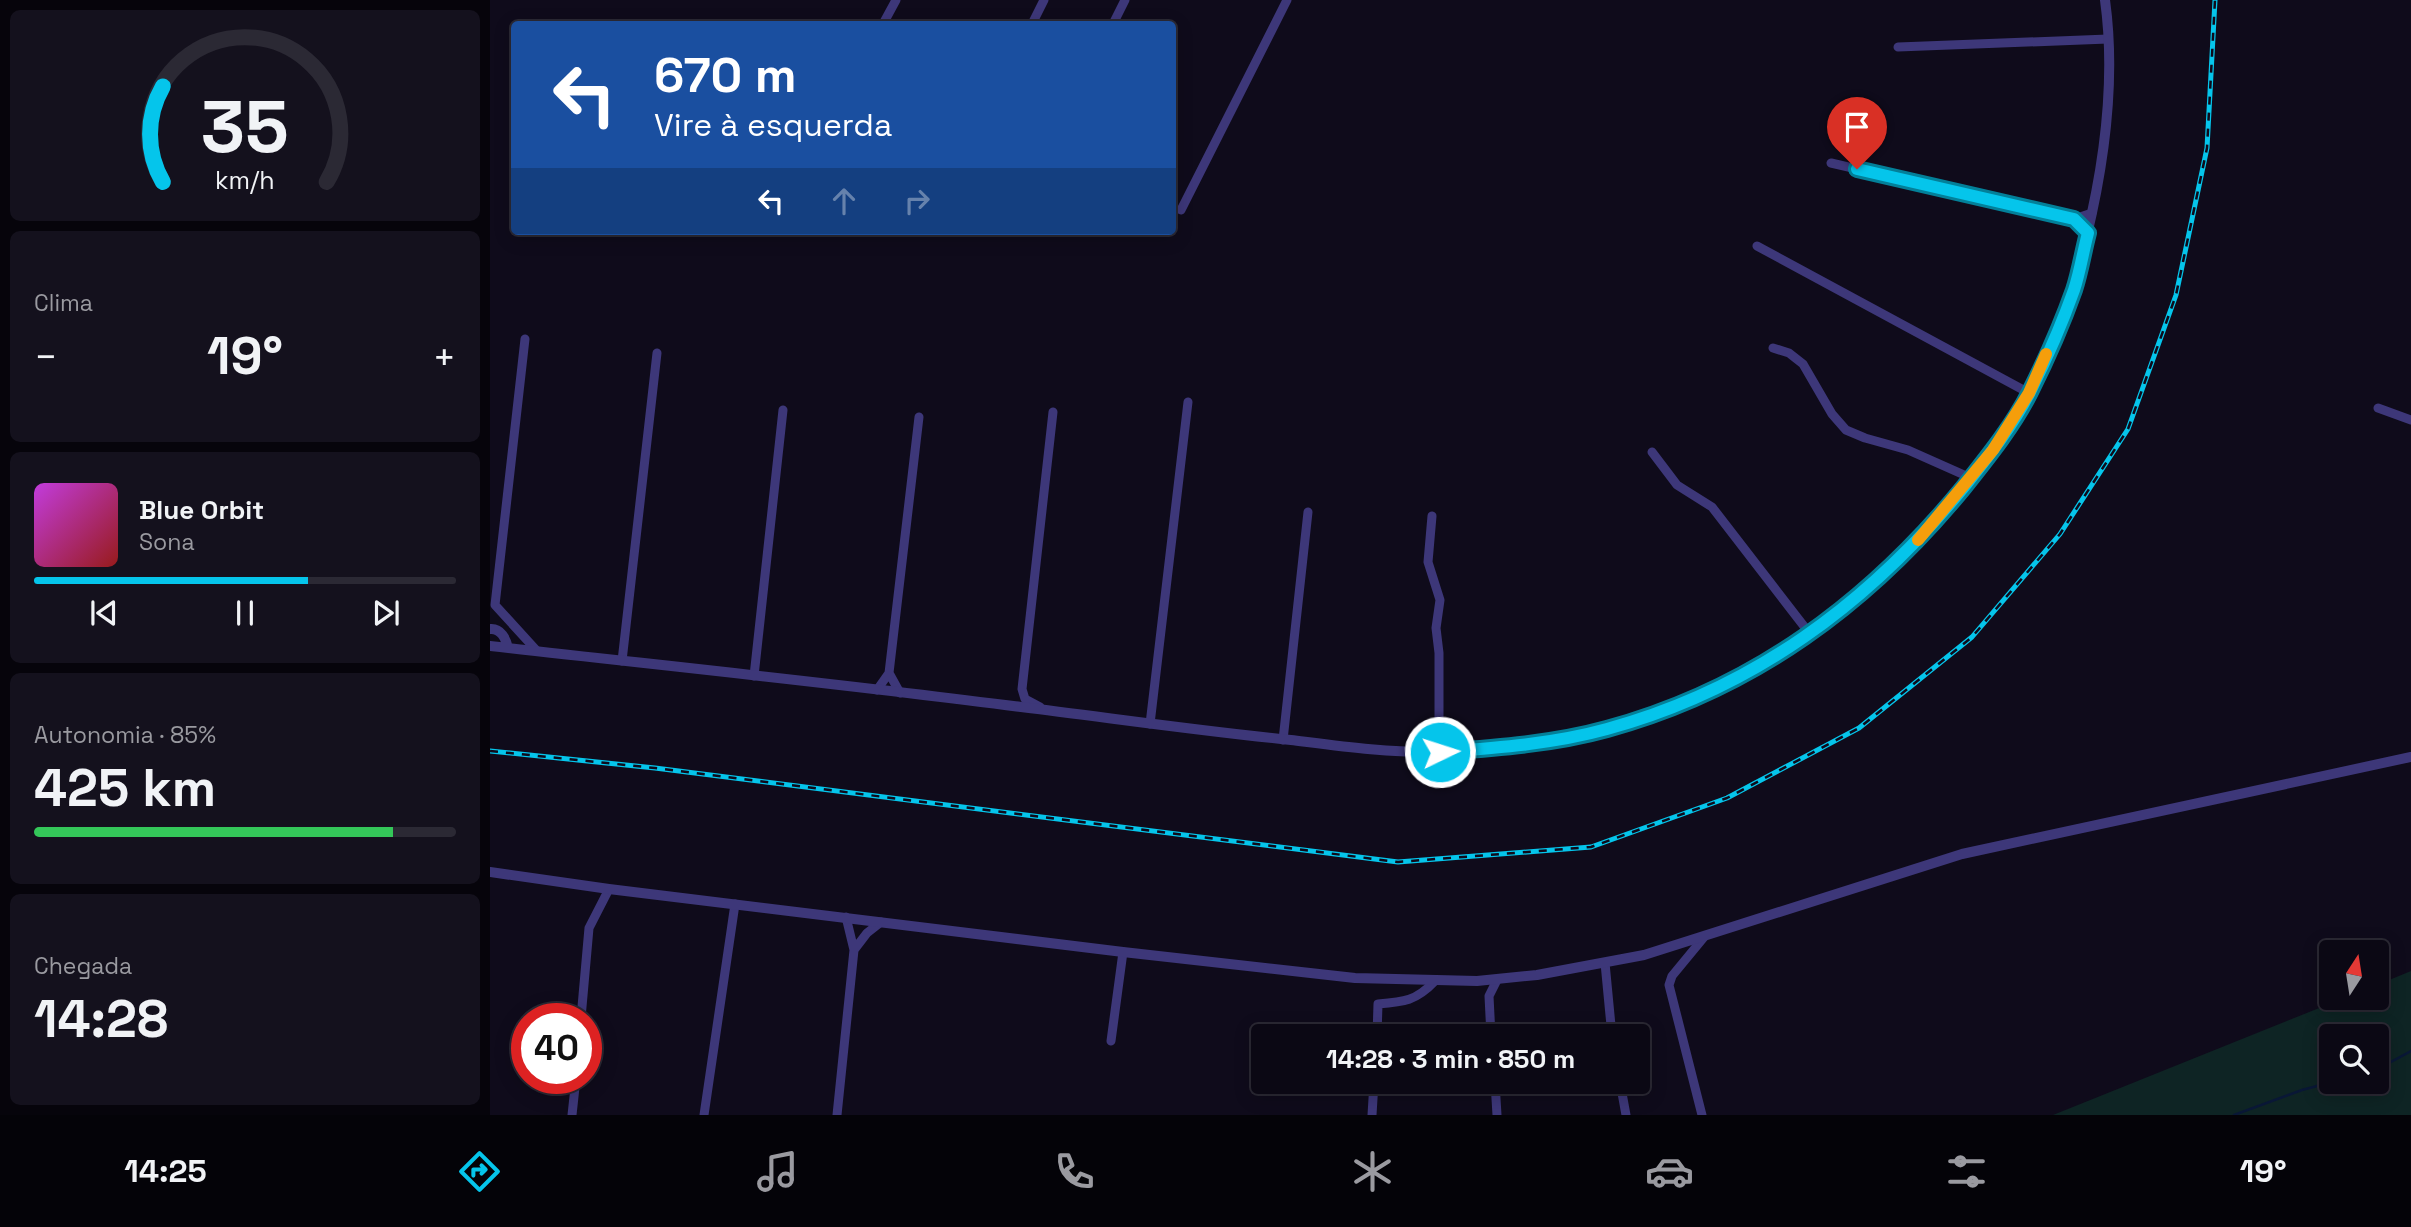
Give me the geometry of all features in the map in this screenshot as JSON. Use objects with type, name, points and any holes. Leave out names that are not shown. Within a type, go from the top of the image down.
[{"type":"street","points":[[885,21],[896,0]]},
{"type":"street","points":[[1034,21],[1044,0]]},
{"type":"street","points":[[1114,21],[1125,0]]},
{"type":"street","points":[[1181,210],[1287,0]]},
{"type":"street","points":[[490,646],[1365,748],[1440,752],[1556,740],[1606,730],[1650,716],[1730,683],[1810,634],[1842,610],[1920,539],[1993,450],[2029,393],[2074,289],[2088,233],[2108,120],[2105,0]]},
{"type":"street","points":[[1898,47],[2108,39]]},
{"type":"street","points":[[1831,163],[2074,219],[2092,213]]},
{"type":"street","points":[[2074,219],[2088,233]]},
{"type":"street","points":[[1757,246],[2029,393]]},
{"type":"street","points":[[525,340],[495,605],[537,651]]},
{"type":"street","points":[[1773,348],[1789,353],[1803,364],[1832,414],[1846,430],[1909,450],[1971,478]]},
{"type":"street","points":[[622,661],[657,354]]},
{"type":"street","points":[[1150,724],[1188,402]]},
{"type":"street","points":[[2378,408],[2411,420]]},
{"type":"street","points":[[754,676],[783,410]]},
{"type":"street","points":[[1049,710],[1027,701],[1022,689],[1053,412]]},
{"type":"street","points":[[877,690],[889,673],[919,417]]},
{"type":"street","points":[[1652,452],[1677,485],[1712,507],[1810,634]]},
{"type":"street","points":[[1283,740],[1308,512]]},
{"type":"street","points":[[1432,516],[1428,562],[1440,600],[1436,628],[1439,653],[1440,752]]},
{"type":"street","points":[[490,629],[500,632],[506,639],[508,648]]},
{"type":"street","points":[[889,673],[900,693]]},
{"type":"street","points":[[2383,762],[2411,748]]},
{"type":"street","points":[[490,872],[1123,952],[1355,978],[1497,980],[1644,955],[1962,854],[2411,757]]},
{"type":"street","points":[[582,1003],[589,928],[610,889]]},
{"type":"street","points":[[704,1115],[735,904]]},
{"type":"street","points":[[837,1115],[854,950],[846,918]]},
{"type":"street","points":[[854,950],[867,933],[881,922]]},
{"type":"street","points":[[1702,1115],[1670,985],[1672,976],[1705,936]]},
{"type":"street","points":[[1111,1041],[1123,952]]},
{"type":"street","points":[[1605,963],[1611,1024]]},
{"type":"street","points":[[1491,1024],[1489,996],[1497,980]]},
{"type":"street","points":[[1377,1024],[1378,1004],[1420,996],[1435,981]]},
{"type":"street","points":[[1477,981],[1489,996]]},
{"type":"street","points":[[572,1115],[574,1094]]},
{"type":"street","points":[[1372,1115],[1373,1094]]},
{"type":"street","points":[[1495,1094],[1497,1115]]},
{"type":"street","points":[[1622,1094],[1626,1115]]},
{"type":"green space","points":[[2411,971],[2411,1115],[2053,1115],[2319,1008],[2389,1010],[2389,980]]},
{"type":"waterway","points":[[2389,1063],[2411,1051]]},
{"type":"waterway","points":[[2234,1115],[2319,1085]]},
{"type":"railway","points":[[490,751],[655,768],[1398,862],[1591,847],[1727,798],[1859,728],[1972,637],[2060,534],[2128,429],[2176,295],[2207,148],[2215,0]]},
{"type":"slow traffic","points":[[1918,540],[1993,450],[2029,393],[2046,354]]},
{"type":"route","points":[[1440,752],[1556,740],[1606,730],[1662,712],[1730,683],[1810,634],[1870,587],[1920,539],[1993,450],[2029,393],[2074,289],[2088,233],[2074,219],[1857,169]]}]
